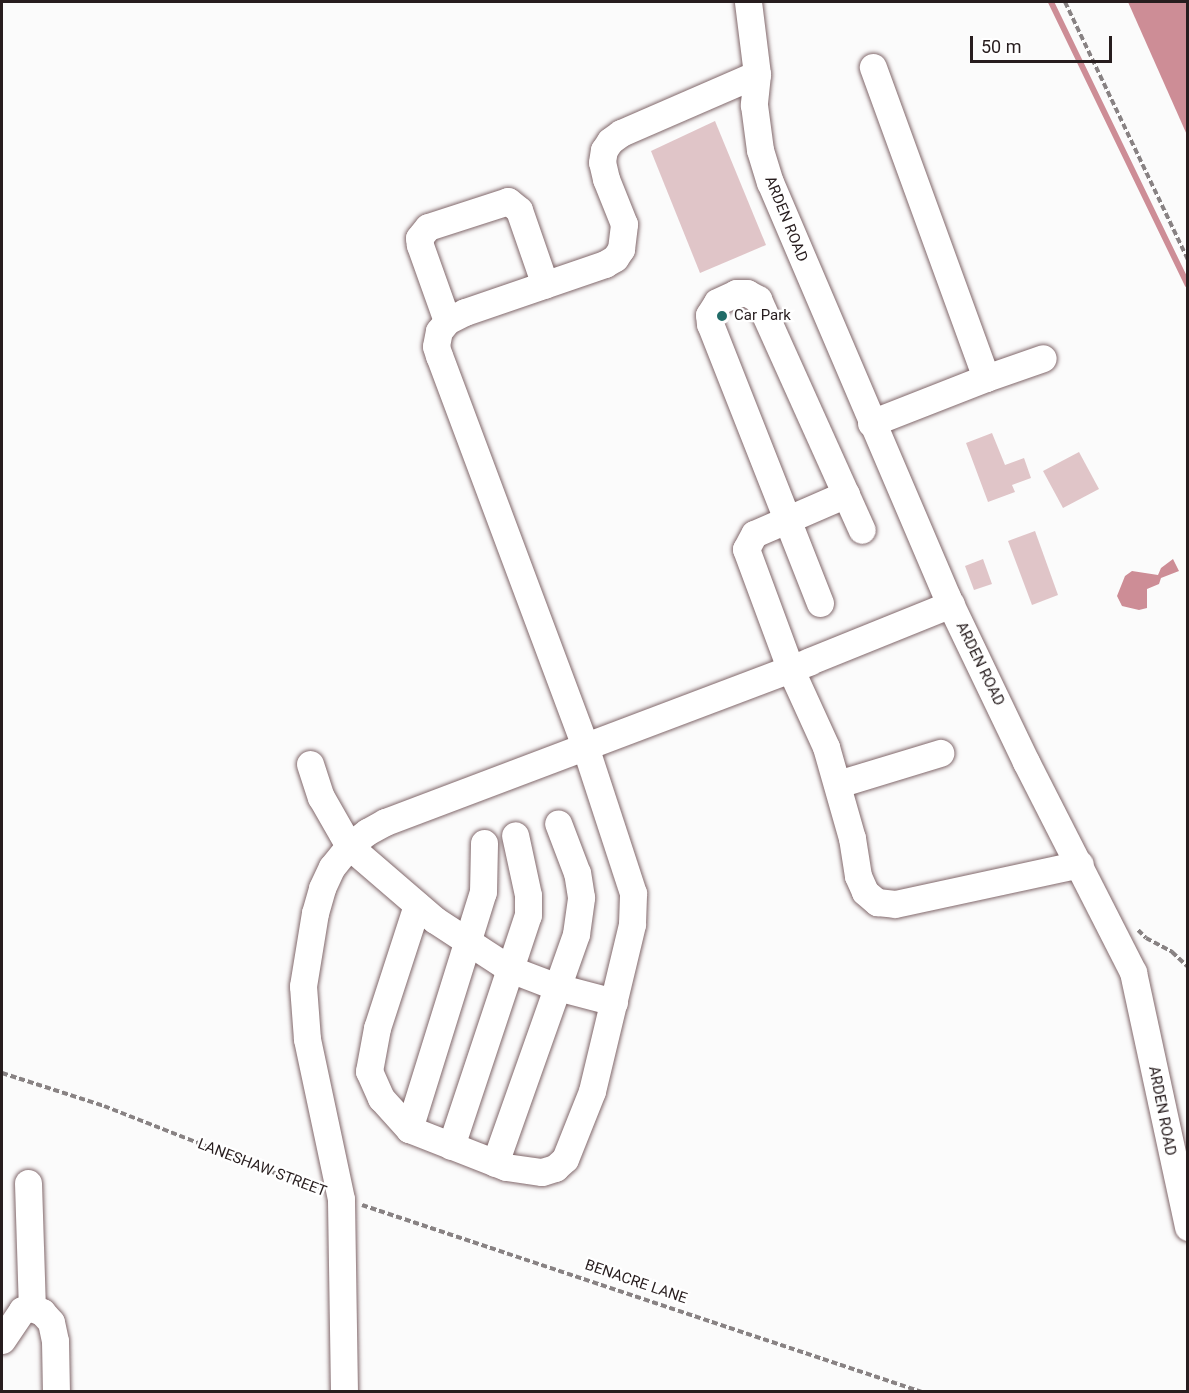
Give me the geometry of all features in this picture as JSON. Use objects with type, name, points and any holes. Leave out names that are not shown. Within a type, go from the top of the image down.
[{"type":"street","name":"ARDEN ROAD","points":[[748,2],[757,74],[754,105],[760,150],[770,182],[871,423],[951,604],[1026,762],[1080,864],[1133,972],[1188,1227]]},
{"type":"street","points":[[873,67],[986,378]]},
{"type":"street","points":[[417,905],[377,1028],[369,1071],[381,1098],[409,1129],[451,1146],[495,1163],[525,1171],[542,1172],[555,1168],[565,1159],[592,1091],[632,924],[633,893],[585,746],[439,356],[436,346],[438,331],[447,321],[605,264],[615,258],[621,249],[624,224],[606,179],[602,162],[604,150],[610,141],[621,133],[757,74]]},
{"type":"street","points":[[447,321],[420,245],[419,238],[428,227],[508,201],[519,210],[545,285]]},
{"type":"street","points":[[820,603],[710,324],[709,315],[712,308],[725,298],[736,293],[747,293],[758,299],[862,530]]},
{"type":"street","points":[[871,423],[1043,358]]},
{"type":"street","points":[[846,494],[754,534],[746,549],[790,668],[826,747],[838,784],[858,876],[866,892],[877,902],[894,904],[1080,864]]},
{"type":"street","points":[[341,1199],[307,1039],[303,986],[322,888],[332,867],[349,846],[367,831],[385,822],[790,668],[951,604]]},
{"type":"street","points":[[838,784],[940,753]]},
{"type":"street","points":[[310,764],[321,797],[349,846],[417,905],[468,943],[510,969],[556,987],[614,1002]]},
{"type":"street","points":[[495,1163],[576,934],[581,897],[577,873],[558,823]]},
{"type":"street","points":[[451,1146],[528,915],[528,895],[515,835]]},
{"type":"street","points":[[409,1129],[483,892],[483,843]]},
{"type":"street","points":[[28,1183],[32,1308]]},
{"type":"street","name":"LANESHAW STREET","points":[[341,1199],[344,1392]]},
{"type":"street","points":[[2,1340],[22,1310],[32,1308],[42,1312],[51,1322],[55,1341],[56,1392]]},
{"type":"path","points":[[1065,2],[1188,260]]},
{"type":"path","name":"LANESHAW STREET","points":[[2,1073],[104,1106],[341,1199]]},
{"type":"path","name":"BENACRE LANE","points":[[341,1199],[382,1210],[922,1392]]},
{"type":"shaded area","points":[[1128,2],[1187,2],[1187,135]]},
{"type":"shaded area","points":[[1173,559],[1179,571],[1161,578],[1159,584],[1147,589],[1147,608],[1139,610],[1122,606],[1117,596],[1125,576],[1132,571],[1158,575],[1161,568]]},
{"type":"building","points":[[715,121],[766,245],[700,273],[651,151]]},
{"type":"building","points":[[992,433],[1005,465],[1024,458],[1031,478],[1012,485],[1015,492],[988,502],[966,443]]},
{"type":"building","points":[[1079,452],[1099,489],[1063,508],[1043,471]]},
{"type":"building","points":[[1035,531],[1058,595],[1032,605],[1008,541]]},
{"type":"building","points":[[983,559],[992,584],[974,590],[965,566]]},
{"type":"waterway","points":[[1051,2],[1188,285]]},
{"type":"place","name":"Car Park","points":[[722,316]]}]
